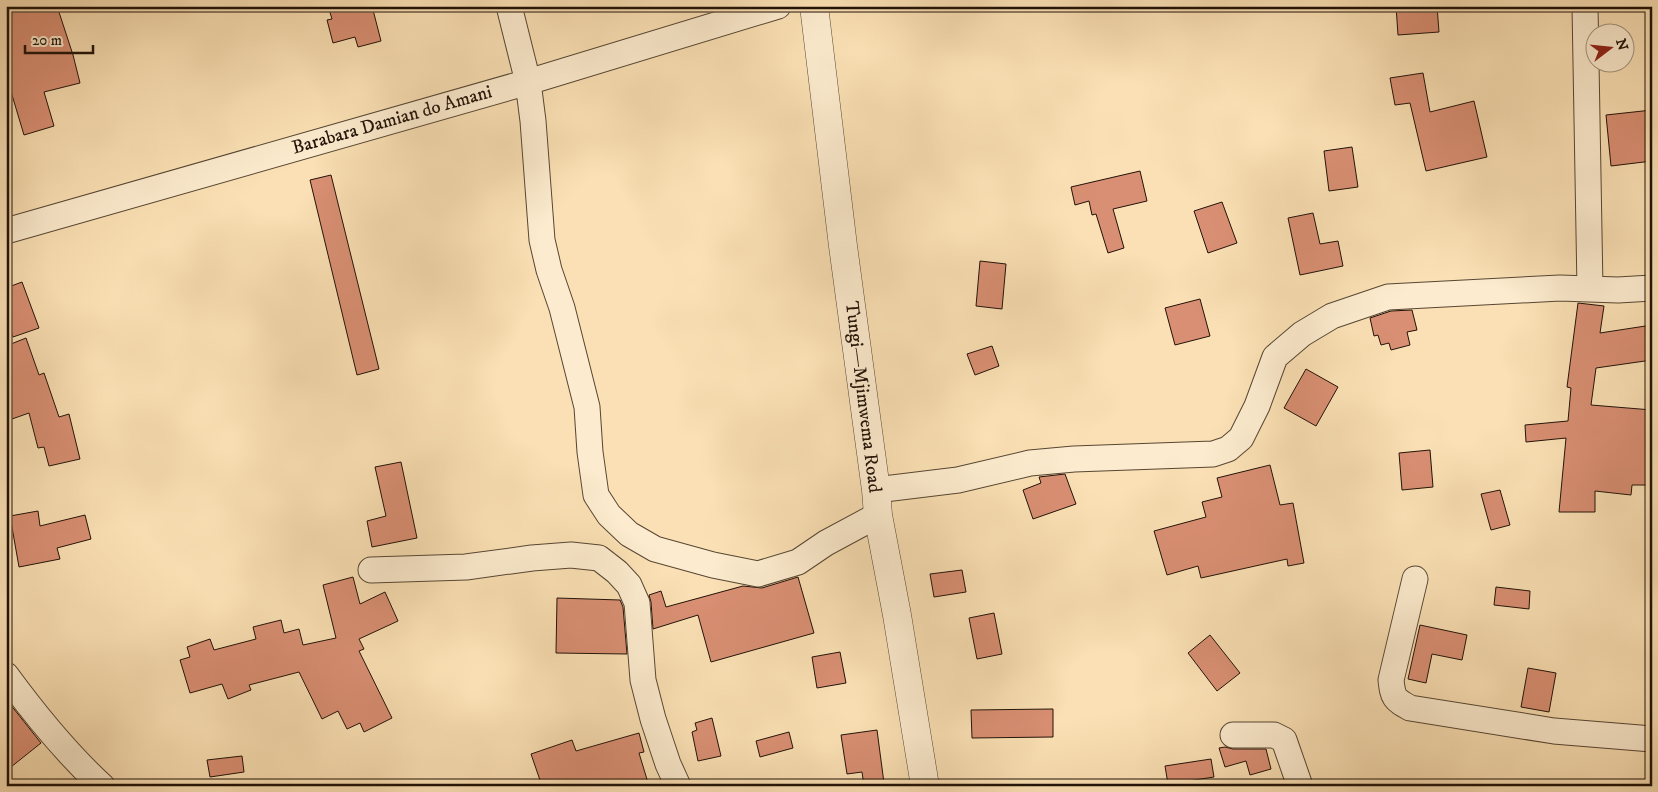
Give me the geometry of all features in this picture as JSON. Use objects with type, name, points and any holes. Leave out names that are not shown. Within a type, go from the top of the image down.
[{"type":"street","points":[[509,6],[528,82],[533,121],[542,240],[549,270],[562,308],[587,407],[590,452],[596,495],[609,515],[629,534],[655,548],[713,564],[758,574],[798,562],[826,543],[877,502],[1030,463],[1074,459],[1212,454],[1228,449],[1241,438],[1257,406],[1275,357],[1302,334],[1332,316],[1388,297],[1550,288],[1618,290],[1652,288]]},
{"type":"street","name":"Barabara Damian do Amani","points":[[6,232],[528,82],[778,6]]},
{"type":"street","name":"Tungi—Mjimwema Road","points":[[814,6],[877,502],[924,786]]},
{"type":"street","points":[[1584,6],[1590,289]]},
{"type":"street","points":[[371,570],[466,567],[571,554],[599,558],[617,572],[629,586],[637,603],[643,680],[653,719],[668,764],[678,786]]},
{"type":"street","points":[[1415,579],[1391,680],[1392,692],[1396,700],[1410,708],[1554,732],[1652,739]]},
{"type":"street","points":[[6,675],[36,715],[75,761],[102,786]]},
{"type":"street","points":[[1233,735],[1274,735],[1284,740],[1300,786]]},
{"type":"building","points":[[6,6],[57,6],[80,83],[44,92],[54,126],[24,135],[6,75]]},
{"type":"building","points":[[328,6],[372,6],[381,41],[358,47],[355,37],[333,43],[327,20],[332,19]]},
{"type":"building","points":[[1396,6],[1437,6],[1439,32],[1398,35]]},
{"type":"building","points":[[1423,73],[1430,112],[1474,101],[1487,157],[1426,171],[1410,103],[1395,105],[1390,78]]},
{"type":"building","points":[[1652,110],[1652,161],[1611,166],[1606,115]]},
{"type":"building","points":[[1352,147],[1358,187],[1329,191],[1324,151]]},
{"type":"building","points":[[1140,171],[1147,201],[1113,209],[1124,248],[1108,253],[1096,214],[1092,215],[1089,201],[1075,205],[1071,187]]},
{"type":"building","points":[[331,175],[379,369],[357,375],[310,180]]},
{"type":"building","points":[[1222,202],[1237,243],[1208,253],[1194,211]]},
{"type":"building","points":[[1313,213],[1320,244],[1338,241],[1343,266],[1300,275],[1288,218]]},
{"type":"building","points":[[980,261],[1006,264],[1002,309],[976,306]]},
{"type":"building","points":[[22,282],[39,328],[13,337],[6,319],[6,288]]},
{"type":"building","points":[[1200,299],[1210,336],[1175,345],[1165,308]]},
{"type":"building","points":[[1578,303],[1604,306],[1600,333],[1652,325],[1652,360],[1596,368],[1591,405],[1652,410],[1652,485],[1632,485],[1631,495],[1595,491],[1595,512],[1559,512],[1566,438],[1526,442],[1525,425],[1568,421],[1571,388],[1567,387]]},
{"type":"building","points":[[1412,310],[1417,330],[1407,332],[1410,345],[1391,350],[1389,343],[1381,345],[1378,335],[1374,336],[1370,318],[1391,311]]},
{"type":"building","points":[[26,338],[39,375],[44,373],[59,417],[69,414],[80,459],[49,466],[44,447],[38,448],[29,413],[12,419],[6,404],[6,346]]},
{"type":"building","points":[[992,346],[999,366],[975,375],[967,354]]},
{"type":"building","points":[[1306,369],[1338,387],[1316,426],[1284,408]]},
{"type":"building","points":[[1430,450],[1433,487],[1402,490],[1399,453]]},
{"type":"building","points":[[401,462],[417,538],[372,547],[367,521],[386,516],[375,467]]},
{"type":"building","points":[[1270,465],[1280,505],[1293,503],[1304,563],[1288,566],[1287,559],[1201,578],[1198,566],[1167,575],[1154,531],[1206,517],[1202,502],[1222,497],[1217,478]]},
{"type":"building","points":[[1065,474],[1076,504],[1033,519],[1023,490],[1041,483],[1039,477]]},
{"type":"building","points":[[1500,490],[1510,525],[1491,530],[1481,494]]},
{"type":"building","points":[[38,511],[40,526],[85,515],[91,539],[57,548],[60,559],[19,567],[10,516]]},
{"type":"building","points":[[962,570],[966,592],[934,597],[930,574]]},
{"type":"building","points":[[353,577],[360,604],[385,592],[398,621],[359,639],[364,649],[359,651],[392,718],[364,732],[360,723],[347,729],[338,711],[322,719],[299,672],[249,685],[251,690],[228,699],[222,684],[190,693],[180,660],[190,657],[187,647],[210,639],[214,650],[256,639],[253,627],[281,620],[284,633],[299,629],[303,645],[336,638],[323,585]]},
{"type":"building","points":[[798,577],[814,633],[711,662],[698,615],[653,629],[649,595],[661,591],[666,607],[743,586],[762,588]]},
{"type":"building","points":[[1496,587],[1530,591],[1529,609],[1494,605]]},
{"type":"building","points":[[557,598],[620,600],[623,607],[627,654],[556,653]]},
{"type":"building","points":[[994,613],[1002,654],[977,659],[969,618]]},
{"type":"building","points":[[1420,625],[1467,635],[1462,660],[1432,654],[1426,683],[1408,679]]},
{"type":"building","points":[[1210,635],[1240,673],[1217,691],[1188,653]]},
{"type":"building","points":[[840,652],[846,683],[817,688],[812,657]]},
{"type":"building","points":[[1528,668],[1556,673],[1549,712],[1521,707]]},
{"type":"building","points":[[6,699],[41,743],[6,771]]},
{"type":"building","points":[[1053,709],[1053,737],[972,738],[971,710]]},
{"type":"building","points":[[712,718],[721,756],[698,761],[692,732],[697,730],[695,723]]},
{"type":"building","points":[[877,730],[884,783],[864,786],[862,772],[847,774],[841,735]]},
{"type":"building","points":[[789,732],[793,748],[760,757],[756,741]]},
{"type":"building","points":[[639,733],[644,752],[639,753],[649,786],[542,786],[531,754],[572,740],[576,751]]},
{"type":"building","points":[[1219,748],[1233,749],[1266,749],[1271,769],[1250,775],[1246,761],[1225,767]]},
{"type":"building","points":[[242,756],[244,772],[210,777],[207,760]]},
{"type":"building","points":[[1211,759],[1214,777],[1168,784],[1165,766]]}]
